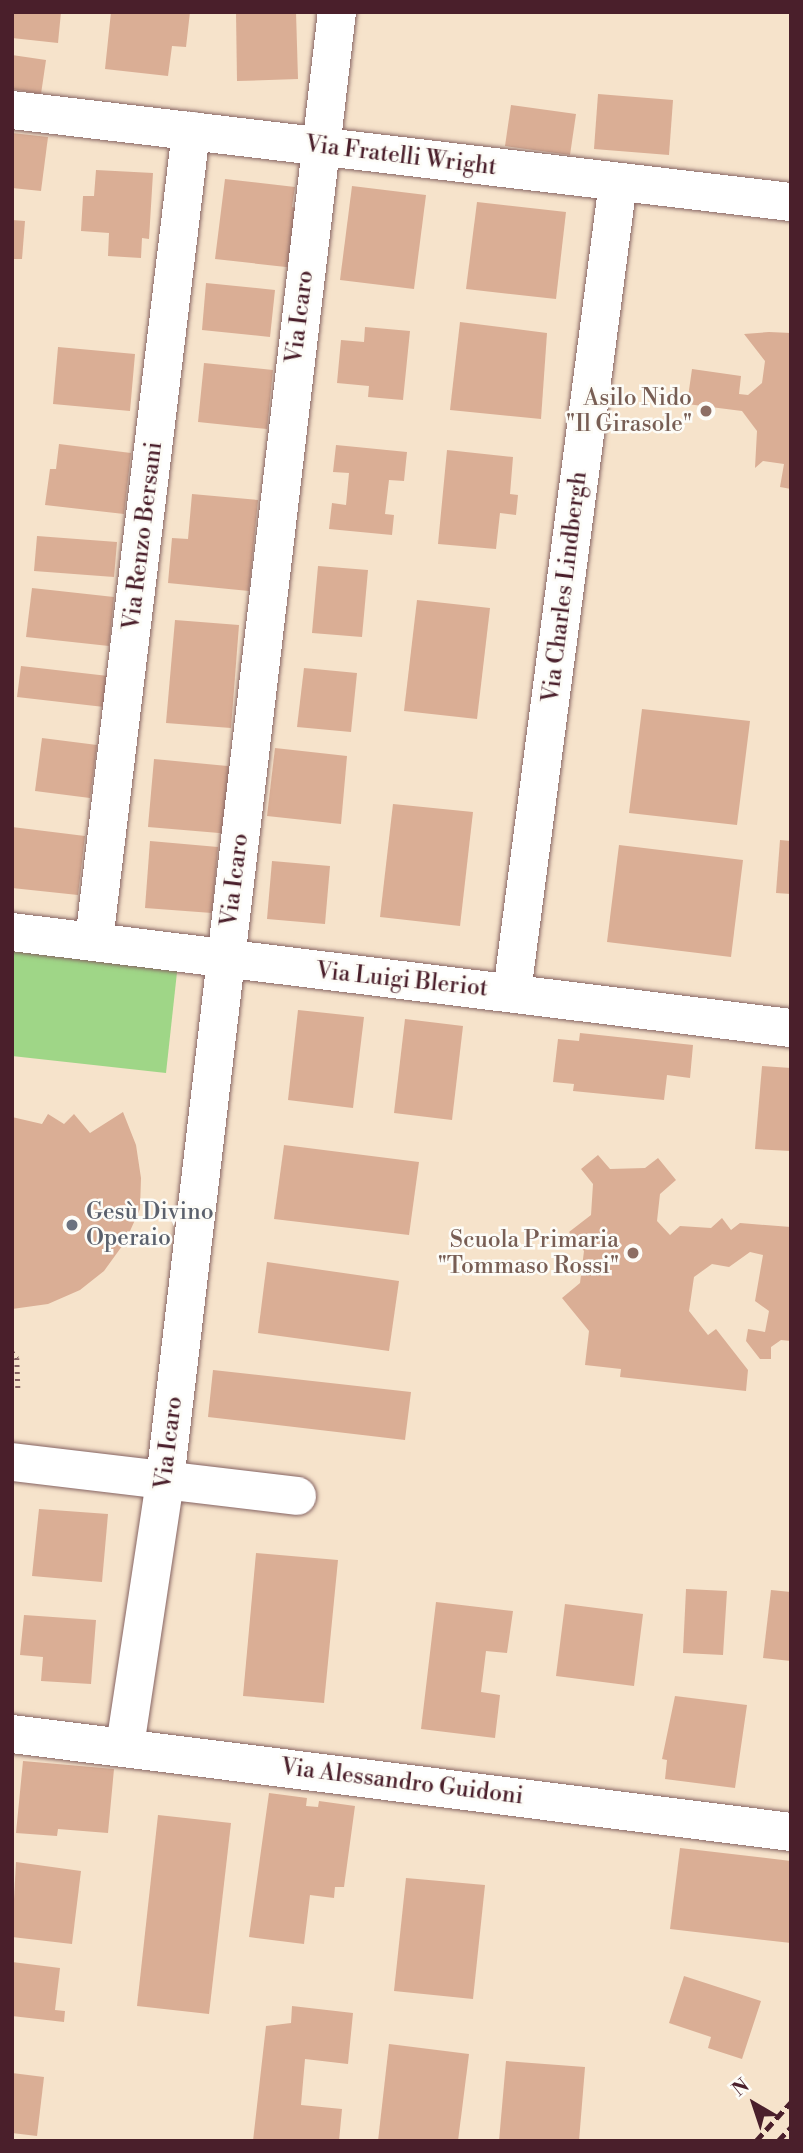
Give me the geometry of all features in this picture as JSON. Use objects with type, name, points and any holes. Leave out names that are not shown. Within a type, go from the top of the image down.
[{"type":"street","name":"Via Icaro","points":[[125,1746],[165,1480],[337,12]]},
{"type":"street","name":"Via Fratelli Wright","points":[[12,110],[791,202]]},
{"type":"street","name":"Via Renzo Bersani","points":[[94,942],[191,131]]},
{"type":"street","name":"Via Charles Lindbergh","points":[[512,992],[618,182]]},
{"type":"street","name":"Via Luigi Bleriot","points":[[12,932],[226,961],[512,992],[791,1028]]},
{"type":"street","points":[[12,1462],[297,1496]]},
{"type":"street","name":"Via Alessandro Guidoni","points":[[12,1734],[125,1746],[791,1832]]},
{"type":"path","points":[[12,1352],[17,1358],[18,1391]]},
{"type":"green space","points":[[12,946],[178,963],[166,1073],[12,1056]]},
{"type":"building","points":[[12,12],[61,12],[58,43],[12,38]]},
{"type":"building","points":[[111,12],[190,12],[186,47],[172,46],[168,76],[105,69]]},
{"type":"building","points":[[236,12],[296,12],[298,79],[237,81]]},
{"type":"building","points":[[12,55],[46,60],[41,94],[12,89]]},
{"type":"building","points":[[598,94],[673,100],[669,155],[594,149]]},
{"type":"building","points":[[511,105],[576,114],[570,155],[505,146]]},
{"type":"building","points":[[12,133],[48,137],[41,191],[12,188]]},
{"type":"building","points":[[96,170],[153,173],[149,239],[142,238],[141,258],[108,256],[109,233],[81,231],[83,196],[94,196]]},
{"type":"building","points":[[225,179],[295,187],[292,207],[302,209],[295,268],[215,259]]},
{"type":"building","points":[[352,186],[426,195],[414,289],[340,280]]},
{"type":"building","points":[[477,202],[566,212],[556,299],[466,289]]},
{"type":"building","points":[[12,220],[25,221],[22,259],[12,259]]},
{"type":"building","points":[[206,283],[275,290],[270,337],[202,330]]},
{"type":"building","points":[[460,322],[547,333],[541,419],[450,410]]},
{"type":"building","points":[[365,327],[410,331],[403,400],[368,397],[369,386],[337,383],[341,340],[364,342]]},
{"type":"building","points":[[791,333],[791,489],[780,487],[784,464],[763,461],[755,468],[757,431],[742,411],[687,404],[692,369],[741,376],[739,394],[748,395],[762,383],[765,361],[744,334]]},
{"type":"building","points":[[58,347],[135,354],[130,411],[53,404]]},
{"type":"building","points":[[204,363],[273,370],[267,429],[198,422]]},
{"type":"building","points":[[59,444],[131,453],[124,514],[45,505],[50,469],[56,469]]},
{"type":"building","points":[[336,445],[407,452],[404,481],[389,480],[385,514],[394,515],[392,535],[329,529],[332,503],[346,505],[349,473],[333,472]]},
{"type":"building","points":[[447,450],[513,457],[510,494],[518,495],[516,515],[500,513],[496,549],[438,544]]},
{"type":"building","points":[[192,494],[258,500],[249,591],[168,583],[172,538],[188,539]]},
{"type":"building","points":[[37,536],[117,542],[114,577],[34,571]]},
{"type":"building","points":[[318,566],[368,570],[362,637],[312,633]]},
{"type":"building","points":[[32,588],[114,597],[109,646],[26,637]]},
{"type":"building","points":[[417,600],[490,608],[477,719],[404,711]]},
{"type":"building","points":[[175,620],[239,625],[231,728],[166,723]]},
{"type":"building","points":[[21,666],[108,676],[104,707],[17,697]]},
{"type":"building","points":[[304,668],[357,673],[351,732],[297,727]]},
{"type":"building","points":[[642,709],[750,721],[737,825],[629,813]]},
{"type":"building","points":[[42,738],[97,745],[90,798],[35,791]]},
{"type":"building","points":[[275,748],[347,756],[341,824],[267,816]]},
{"type":"building","points":[[154,759],[238,767],[231,834],[148,827]]},
{"type":"building","points":[[393,804],[473,812],[460,926],[380,917]]},
{"type":"building","points":[[12,827],[85,836],[78,895],[12,888]]},
{"type":"building","points":[[780,840],[791,841],[791,894],[776,893]]},
{"type":"building","points":[[150,841],[218,847],[212,913],[145,908]]},
{"type":"building","points":[[619,845],[743,860],[731,957],[607,942]]},
{"type":"building","points":[[272,861],[330,866],[325,924],[267,919]]},
{"type":"building","points":[[298,1010],[364,1017],[353,1108],[288,1100]]},
{"type":"building","points":[[405,1019],[463,1026],[452,1120],[394,1113]]},
{"type":"building","points":[[580,1033],[693,1045],[690,1078],[667,1075],[664,1100],[573,1091],[574,1084],[553,1082],[558,1039],[579,1041]]},
{"type":"building","points":[[762,1066],[791,1068],[791,1151],[755,1149]]},
{"type":"building","name":"Gesù Divino Operaio","points":[[123,1112],[136,1145],[141,1178],[140,1209],[125,1242],[104,1271],[80,1290],[48,1304],[12,1309],[12,1117],[42,1124],[48,1114],[64,1124],[74,1114],[90,1133]]},
{"type":"building","points":[[284,1145],[419,1162],[409,1235],[274,1219]]},
{"type":"building","points":[[598,1155],[610,1169],[645,1168],[658,1158],[676,1180],[660,1194],[657,1221],[670,1235],[680,1226],[711,1228],[722,1218],[731,1230],[740,1223],[791,1227],[791,1341],[781,1340],[771,1347],[771,1359],[760,1359],[746,1341],[748,1329],[765,1332],[769,1311],[755,1301],[763,1255],[750,1252],[729,1267],[712,1264],[694,1277],[689,1311],[708,1335],[716,1329],[748,1370],[746,1391],[620,1377],[621,1369],[585,1365],[589,1331],[562,1298],[580,1283],[584,1251],[569,1232],[591,1215],[593,1184],[581,1169]]},
{"type":"building","points":[[267,1262],[399,1281],[389,1351],[258,1333]]},
{"type":"building","points":[[213,1370],[411,1392],[405,1440],[208,1417]]},
{"type":"building","points":[[39,1509],[108,1514],[102,1582],[32,1576]]},
{"type":"building","points":[[256,1553],[338,1560],[324,1703],[243,1696]]},
{"type":"building","points":[[686,1589],[727,1591],[723,1655],[683,1653]]},
{"type":"building","points":[[771,1590],[791,1592],[791,1661],[763,1658]]},
{"type":"building","points":[[436,1602],[513,1611],[507,1653],[486,1651],[481,1692],[500,1695],[495,1738],[421,1729]]},
{"type":"building","points":[[565,1604],[643,1614],[634,1686],[556,1676]]},
{"type":"building","points":[[24,1615],[96,1620],[91,1684],[41,1681],[43,1657],[20,1655]]},
{"type":"building","points":[[675,1696],[747,1705],[735,1788],[665,1779],[667,1760],[662,1759]]},
{"type":"building","points":[[23,1761],[114,1769],[108,1833],[58,1829],[57,1836],[16,1833]]},
{"type":"building","points":[[269,1793],[307,1798],[306,1806],[318,1807],[319,1801],[355,1806],[344,1887],[335,1887],[334,1898],[310,1895],[304,1944],[249,1937]]},
{"type":"building","points":[[158,1815],[231,1823],[209,2014],[137,2006]]},
{"type":"building","points":[[680,1848],[791,1861],[791,1943],[670,1929]]},
{"type":"building","points":[[16,1862],[81,1871],[72,1944],[12,1937]]},
{"type":"building","points":[[406,1878],[485,1885],[473,1999],[394,1991]]},
{"type":"building","points":[[12,1962],[60,1968],[55,2010],[65,2011],[64,2022],[12,2016]]},
{"type":"building","points":[[684,1976],[761,2001],[742,2059],[708,2048],[711,2037],[669,2023]]},
{"type":"building","points":[[292,2006],[353,2013],[348,2064],[305,2059],[301,2105],[342,2109],[339,2141],[253,2141],[266,2026],[291,2023]]},
{"type":"building","points":[[389,2044],[469,2054],[458,2141],[378,2141]]},
{"type":"building","points":[[506,2061],[585,2067],[579,2141],[499,2141]]},
{"type":"building","points":[[12,2073],[44,2077],[37,2136],[12,2133]]},
{"type":"railway","points":[[756,2141],[791,2102]]},
{"type":"railway","points":[[778,2141],[791,2127]]},
{"type":"place","name":"Asilo Nido \"Il Girasole\"","points":[[706,411]]},
{"type":"place","name":"Gesù Divino Operaio","points":[[72,1225]]},
{"type":"place","name":"Scuola Primaria \"Tommaso Rossi\"","points":[[633,1253]]}]
